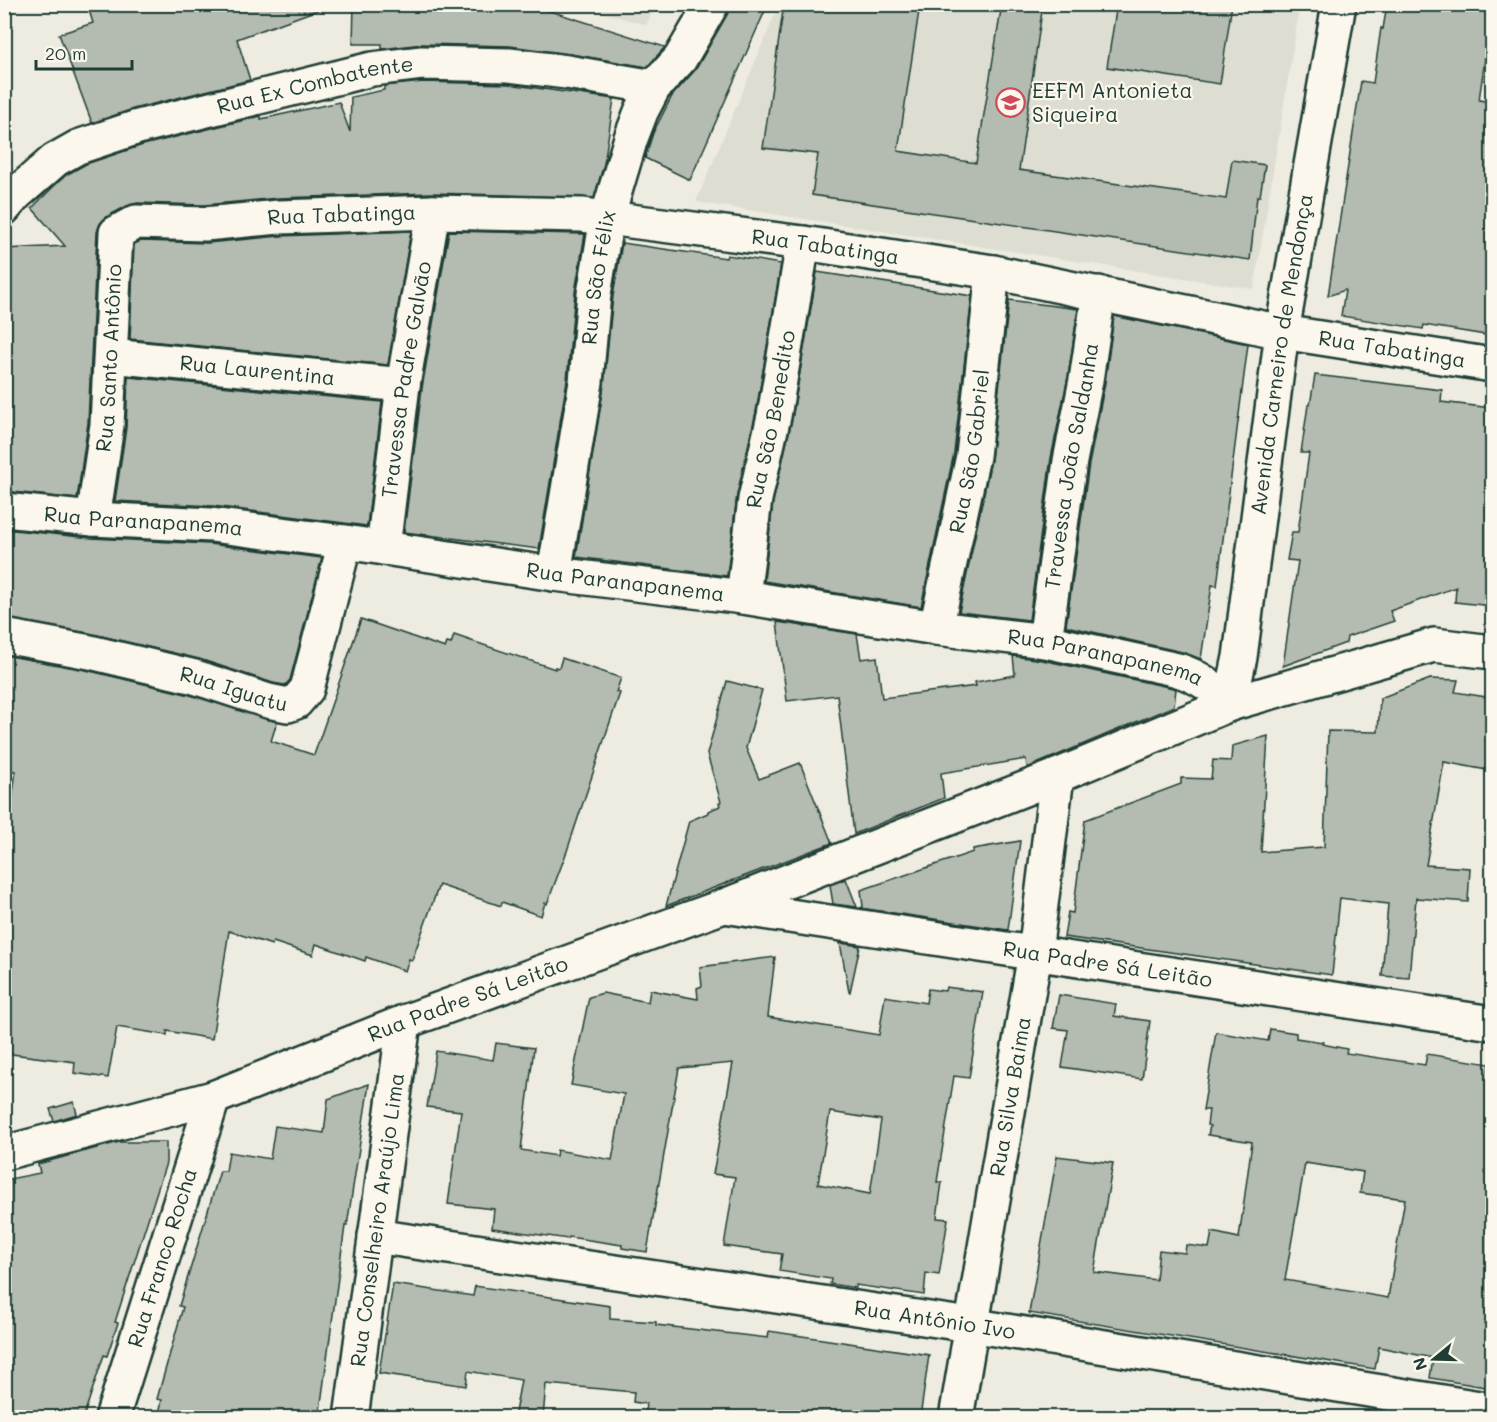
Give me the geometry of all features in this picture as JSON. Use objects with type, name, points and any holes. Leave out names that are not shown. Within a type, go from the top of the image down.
[{"type":"street","name":"Rua São Félix","points":[[554,574],[586,382],[594,294],[607,218],[641,112],[654,87],[680,59],[712,4]]},
{"type":"street","name":"Avenida Carneiro de Mendonça","points":[[1230,704],[1240,657],[1282,332],[1339,4]]},
{"type":"street","name":"Rua Ex Combatente","points":[[4,208],[16,194],[55,160],[78,147],[138,127],[372,69],[422,63],[509,66],[567,72],[654,87]]},
{"type":"street","name":"Rua Tabatinga","points":[[151,223],[214,224],[279,217],[433,212],[582,215],[802,243],[993,272],[1282,332],[1492,365]]},
{"type":"street","name":"Travessa Padre Galvão","points":[[383,548],[403,386],[433,212]]},
{"type":"street","name":"Rua Santo Antônio","points":[[93,519],[107,425],[116,233],[136,222],[151,223]]},
{"type":"street","name":"Rua São Benedito","points":[[743,597],[755,499],[774,416],[802,243]]},
{"type":"street","name":"Rua São Gabriel","points":[[936,628],[973,456],[993,272]]},
{"type":"street","name":"Travessa João Saldanha","points":[[1045,641],[1070,461],[1100,293]]},
{"type":"street","name":"Rua Laurentina","points":[[111,357],[403,386]]},
{"type":"street","name":"Rua Paranapanema","points":[[4,510],[93,519],[211,525],[345,542],[554,574],[743,597],[936,628],[1045,641],[1179,669],[1195,675],[1216,689],[1230,704]]},
{"type":"street","name":"Rua Iguatu","points":[[4,636],[90,652],[195,677],[268,701],[288,705],[296,702],[307,689],[345,542]]},
{"type":"street","name":"Rua Padre Sá Leitão","points":[[4,1153],[213,1098],[404,1022],[724,906],[1057,776],[1230,704],[1434,645],[1492,652]]},
{"type":"street","name":"Rua Silva Baima","points":[[956,1418],[1035,953],[1057,776]]},
{"type":"street","name":"Rua Padre Sá Leitão","points":[[724,906],[1492,1023]]},
{"type":"street","name":"Rua Conselheiro Araújo Lima","points":[[351,1418],[404,1022]]},
{"type":"street","name":"Rua Franco Rocha","points":[[112,1418],[213,1098]]},
{"type":"street","name":"Rua Antônio Ivo","points":[[375,1236],[970,1325],[1492,1410]]},
{"type":"shaded area","points":[[577,5],[656,5],[646,25]]},
{"type":"shaded area","name":"EEFM Antonieta Siqueira","points":[[779,5],[1300,5],[1254,289],[696,202]]},
{"type":"building","points":[[87,4],[323,4],[323,8],[237,39],[250,80],[133,109],[92,123],[59,34],[93,23]]},
{"type":"building","points":[[354,4],[528,4],[665,47],[647,67],[510,46],[422,44],[382,49],[382,44],[353,44]]},
{"type":"building","points":[[731,4],[768,4],[690,180],[645,158],[653,133],[672,96],[696,69]]},
{"type":"building","points":[[784,4],[920,4],[898,151],[976,163],[1002,4],[1043,4],[1019,170],[1226,199],[1232,160],[1265,165],[1260,196],[1257,196],[1250,260],[812,195],[818,154],[763,148]]},
{"type":"building","points":[[1117,4],[1232,4],[1220,84],[1107,67]]},
{"type":"building","points":[[1387,4],[1492,4],[1492,46],[1487,45],[1479,100],[1492,102],[1492,336],[1424,325],[1423,329],[1341,316],[1345,290],[1328,296],[1361,81],[1373,83]]},
{"type":"building","points":[[423,82],[508,84],[614,99],[604,164],[594,198],[432,193],[278,198],[204,205],[137,203],[127,206],[106,217],[97,232],[88,423],[77,499],[4,491],[4,249],[65,246],[32,208],[52,188],[66,175],[86,164],[143,145],[261,116],[261,119],[339,102],[350,132],[351,97],[384,90],[384,86]]},
{"type":"building","points":[[411,231],[388,365],[130,339],[134,244],[141,241],[207,243],[280,236]]},
{"type":"building","points":[[449,231],[585,234],[575,292],[567,380],[539,549],[404,532],[422,388]]},
{"type":"building","points":[[622,243],[726,258],[727,255],[781,264],[756,412],[737,495],[727,576],[576,557],[604,385],[613,296]]},
{"type":"building","points":[[817,272],[972,296],[954,453],[921,607],[764,581],[773,502],[792,419]]},
{"type":"building","points":[[1009,300],[1078,309],[1068,377],[1051,458],[1029,620],[959,612],[991,460]]},
{"type":"building","points":[[1114,316],[1248,344],[1217,586],[1212,585],[1201,659],[1182,652],[1066,626],[1089,464],[1105,383]]},
{"type":"building","points":[[1315,375],[1442,390],[1441,402],[1492,408],[1492,606],[1455,602],[1456,587],[1390,611],[1394,621],[1347,637],[1346,643],[1283,666],[1298,561],[1287,560],[1292,532],[1298,532],[1309,453],[1301,453]]},
{"type":"building","points":[[128,377],[382,402],[367,526],[213,506],[115,501],[126,428]]},
{"type":"building","points":[[4,529],[91,538],[209,544],[322,558],[290,680],[285,685],[273,683],[199,659],[93,634],[4,618]]},
{"type":"building","points":[[361,619],[445,648],[447,643],[451,644],[454,635],[555,669],[555,667],[559,668],[562,658],[621,678],[616,692],[620,693],[567,851],[541,916],[502,902],[501,906],[439,885],[412,960],[409,959],[405,971],[366,957],[365,961],[316,944],[313,955],[229,931],[212,1039],[167,1031],[167,1035],[117,1027],[108,1078],[74,1073],[75,1062],[4,1053],[4,854],[16,771],[4,770],[4,655],[86,670],[190,695],[277,722],[271,741],[314,755]]},
{"type":"building","points":[[777,622],[857,634],[861,659],[877,657],[882,698],[976,686],[975,682],[1015,675],[1013,656],[1173,688],[1176,689],[1174,706],[1027,768],[1026,759],[941,773],[944,798],[854,834],[837,695],[787,701]]},
{"type":"building","points":[[1430,679],[1458,680],[1455,692],[1492,698],[1492,771],[1444,762],[1426,865],[1470,868],[1468,902],[1416,898],[1409,978],[1382,976],[1388,904],[1340,898],[1332,975],[1064,937],[1068,912],[1073,913],[1085,820],[1181,784],[1181,778],[1211,779],[1213,760],[1231,761],[1232,746],[1268,736],[1261,852],[1324,847],[1328,731],[1378,732],[1380,698]]},
{"type":"building","points":[[727,681],[762,690],[746,748],[759,779],[800,763],[832,843],[666,906],[689,821],[720,806],[721,802],[707,754]]},
{"type":"building","points":[[1020,841],[1008,930],[860,908],[863,907],[861,890],[973,852],[973,849]]},
{"type":"building","points":[[846,879],[857,907],[833,904],[830,885]]},
{"type":"building","points":[[840,943],[860,946],[850,992],[849,992]]},
{"type":"building","points":[[775,957],[768,1017],[879,1035],[885,996],[926,1003],[928,989],[945,991],[946,987],[983,992],[969,1078],[954,1076],[937,1182],[942,1182],[937,1218],[948,1219],[939,1275],[926,1273],[924,1295],[856,1285],[856,1288],[830,1284],[831,1279],[779,1271],[782,1254],[724,1246],[735,1177],[713,1174],[733,1063],[679,1068],[647,1252],[622,1248],[622,1245],[492,1228],[494,1209],[448,1204],[461,1111],[427,1107],[436,1051],[493,1060],[496,1043],[534,1048],[521,1150],[556,1156],[557,1150],[612,1160],[624,1094],[571,1085],[589,997],[603,993],[648,1002],[650,990],[698,999],[697,988],[702,986],[700,967]],"holes":[[[830,1112],[881,1120],[870,1194],[818,1184]]]},
{"type":"building","points":[[1059,995],[1116,1004],[1114,1016],[1150,1021],[1142,1079],[1062,1067],[1068,1030],[1053,1028]]},
{"type":"building","points":[[1270,1029],[1296,1033],[1296,1038],[1347,1049],[1346,1053],[1425,1065],[1427,1054],[1490,1064],[1488,1072],[1492,1073],[1492,1388],[1430,1378],[1433,1358],[1379,1347],[1375,1369],[1029,1313],[1057,1156],[1113,1163],[1094,1272],[1156,1280],[1159,1250],[1185,1253],[1186,1245],[1209,1248],[1212,1232],[1239,1238],[1252,1142],[1208,1135],[1209,1110],[1203,1110],[1216,1032],[1268,1041]],"holes":[[[1305,1163],[1363,1172],[1360,1193],[1405,1199],[1388,1298],[1285,1280]]]},
{"type":"building","points":[[369,1084],[347,1226],[345,1226],[319,1418],[158,1418],[162,1400],[157,1399],[183,1307],[179,1306],[220,1171],[226,1171],[229,1152],[270,1159],[275,1126],[324,1133],[328,1099]]},
{"type":"building","points":[[74,1102],[77,1114],[54,1121],[50,1109]]},
{"type":"building","points":[[119,1142],[166,1142],[166,1163],[115,1322],[118,1323],[107,1356],[104,1355],[83,1418],[4,1418],[4,1180],[40,1173],[38,1164]]},
{"type":"building","points":[[393,1284],[473,1296],[475,1286],[610,1306],[610,1319],[656,1322],[656,1325],[768,1338],[769,1331],[929,1355],[920,1418],[644,1418],[646,1404],[633,1402],[634,1392],[546,1384],[543,1418],[514,1418],[521,1380],[468,1371],[466,1386],[379,1373]]},
{"type":"place","name":"EEFM Antonieta Siqueira","points":[[1011,103]]}]
